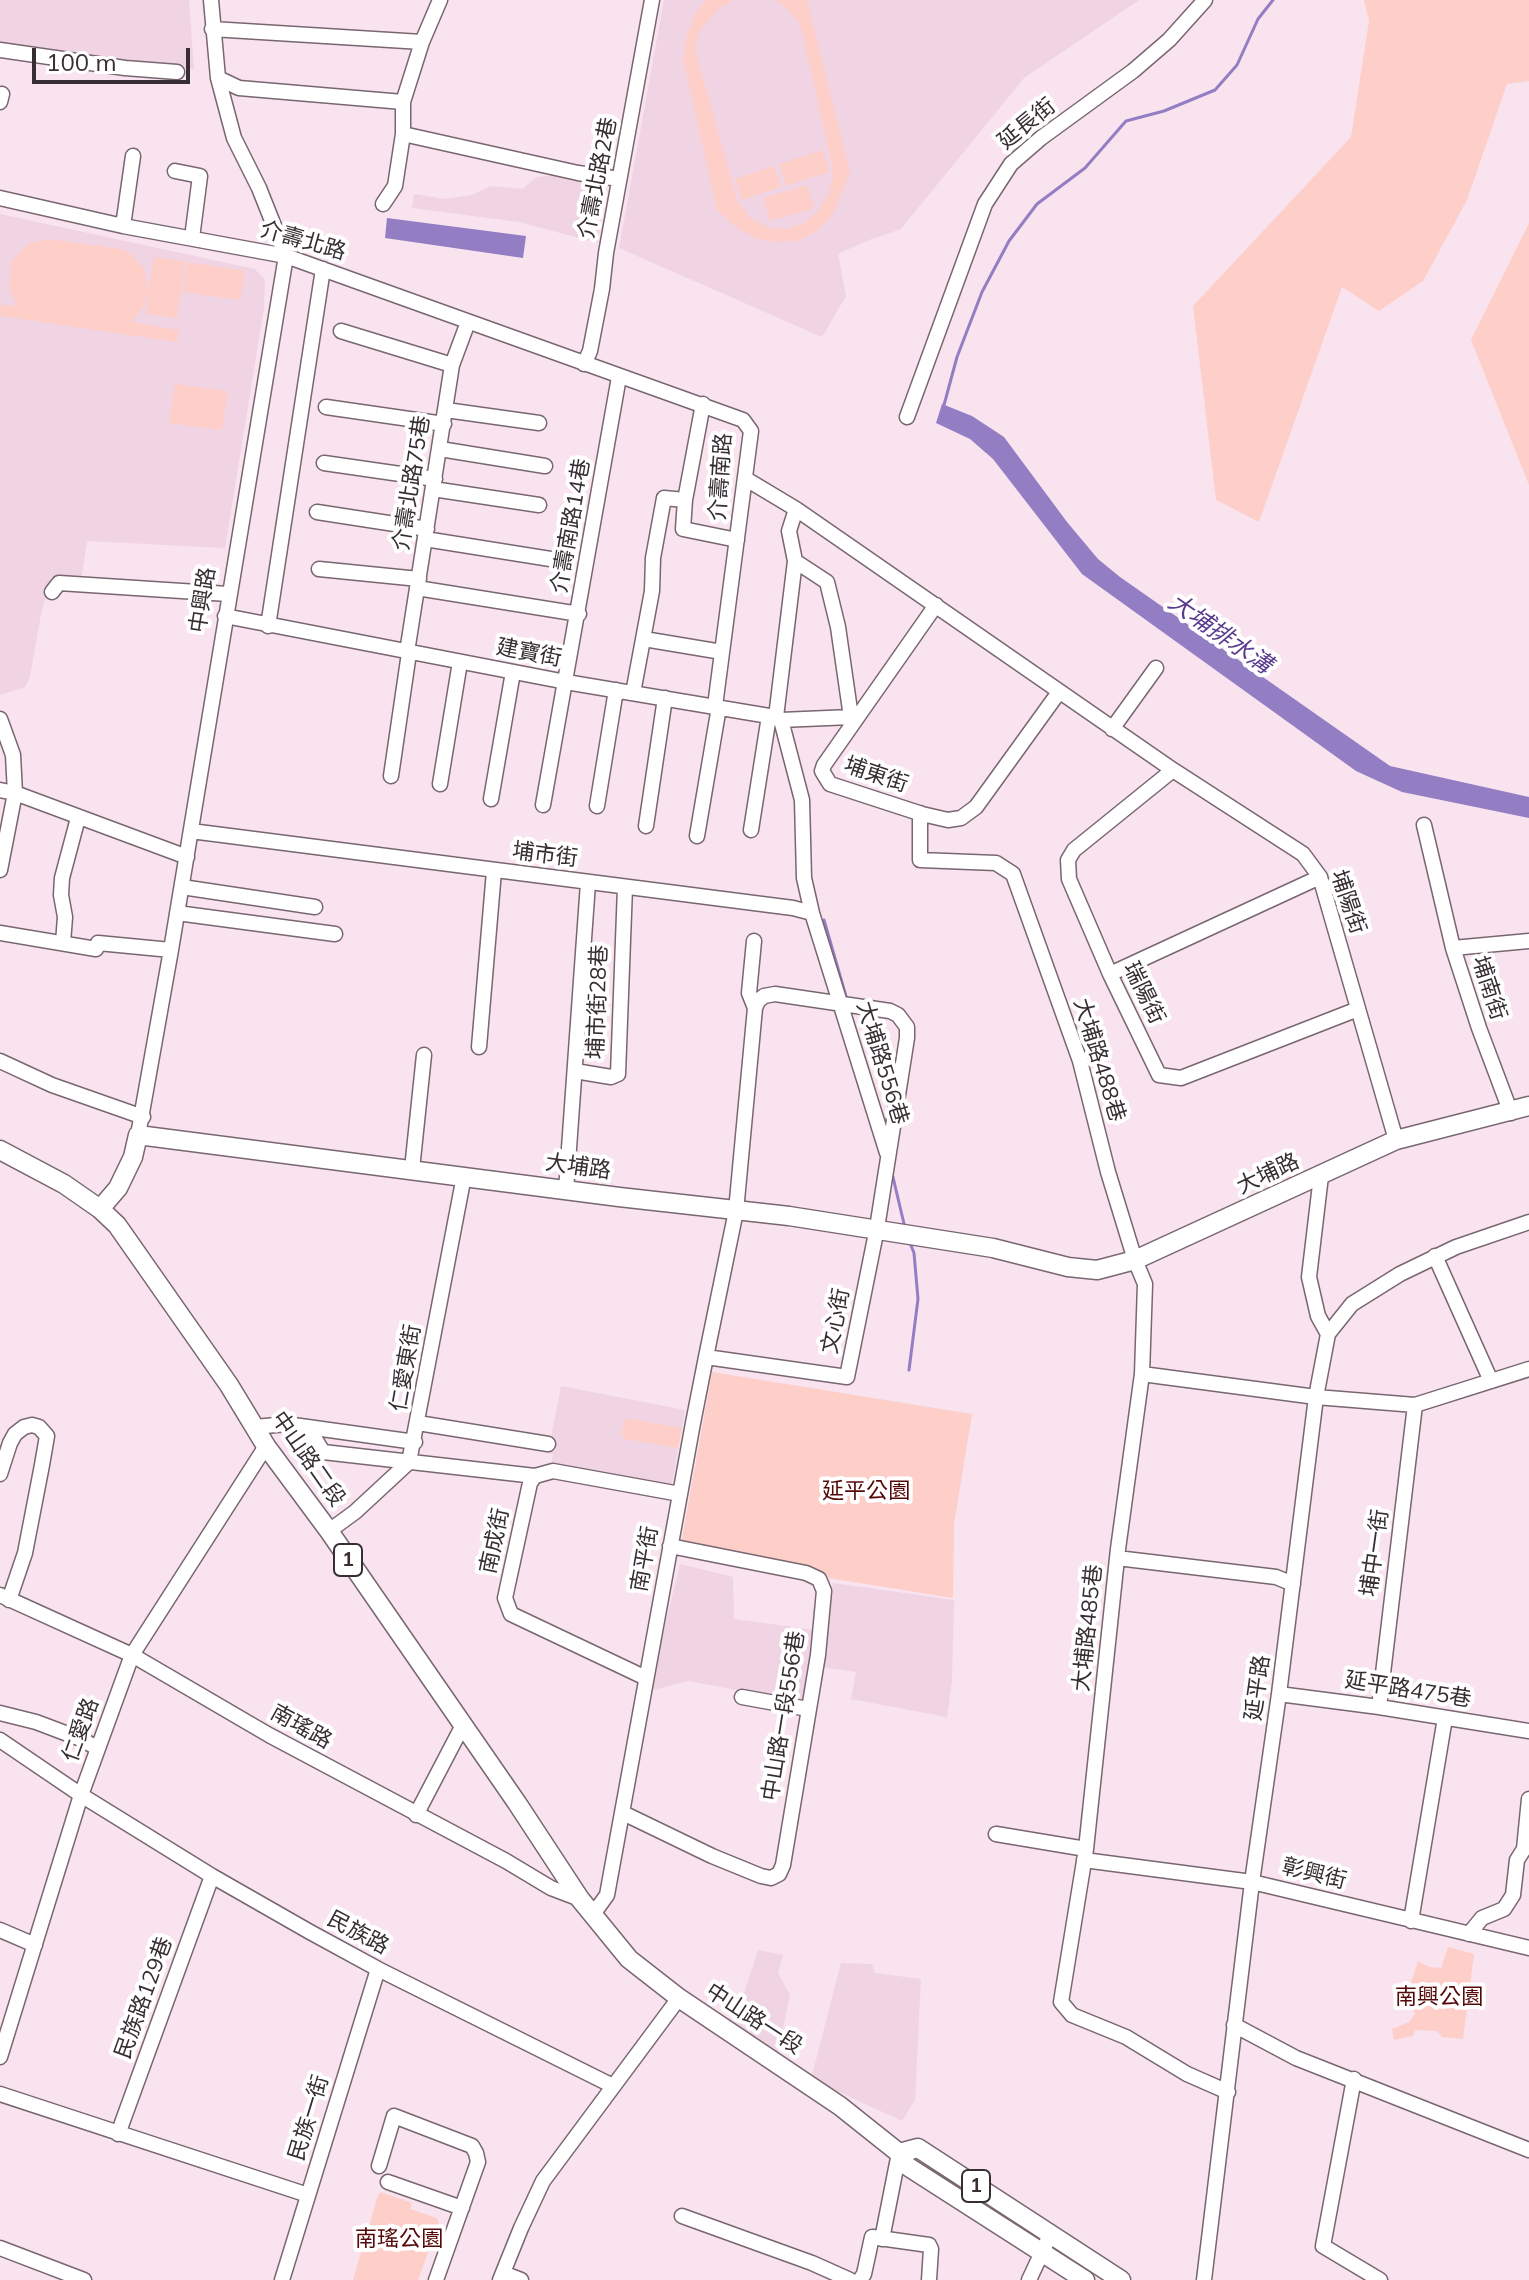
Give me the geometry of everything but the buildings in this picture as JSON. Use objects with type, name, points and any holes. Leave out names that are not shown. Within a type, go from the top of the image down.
[{"type":"main road","name":"大埔路","points":[[140,1126],[412,1169],[877,1228],[1019,1254],[1068,1267],[1097,1270],[1135,1260],[1396,1140],[1529,1106]]},
{"type":"main road","name":"中興路","points":[[100,1209],[118,1188],[133,1157],[140,1126]]},
{"type":"main road","name":"中山路二段","points":[[0,1150],[64,1184],[117,1225],[580,1899],[594,1913]]},
{"type":"main road","name":"中山路一段","points":[[594,1913],[629,1959],[679,1998],[805,2081],[899,2153],[907,2166],[1046,2243],[1121,2280]]},
{"type":"main road","name":"中山路一段","points":[[1046,2243],[1085,2280]]},
{"type":"street","points":[[211,0],[218,78],[234,138],[259,188],[286,256]]},
{"type":"street","points":[[383,204],[395,186],[403,134],[403,102],[422,42],[440,0]]},
{"type":"street","name":"介壽北路2巷","points":[[584,364],[590,351],[602,289],[652,0]]},
{"type":"street","name":"延長街","points":[[907,417],[921,386],[985,204],[1011,164],[1041,138],[1133,71],[1169,40],[1205,0]]},
{"type":"street","points":[[212,29],[422,42]]},
{"type":"street","points":[[0,50],[125,68],[177,72]]},
{"type":"street","points":[[218,78],[239,88],[403,102]]},
{"type":"street","points":[[403,134],[578,173],[619,179]]},
{"type":"street","points":[[123,226],[133,156]]},
{"type":"street","points":[[175,171],[200,176],[192,238]]},
{"type":"street","name":"介壽北路","points":[[0,198],[123,226],[286,256],[584,364]]},
{"type":"street","name":"中興路","points":[[140,1126],[286,256]]},
{"type":"street","points":[[268,626],[323,269]]},
{"type":"street","name":"介壽北路75巷","points":[[391,776],[452,365],[468,322]]},
{"type":"street","points":[[341,331],[452,365]]},
{"type":"street","name":"介壽南路","points":[[584,364],[743,420],[751,431],[717,707],[697,836]]},
{"type":"street","name":"介壽南路14巷","points":[[543,805],[619,377]]},
{"type":"street","points":[[703,404],[685,500],[683,529],[737,540]]},
{"type":"street","points":[[326,407],[539,423]]},
{"type":"street","points":[[440,449],[545,466]]},
{"type":"street","points":[[324,463],[539,505]]},
{"type":"street","name":"埔陽街","points":[[746,479],[796,509],[1112,729],[1303,854],[1320,877],[1396,1140]]},
{"type":"street","points":[[633,693],[652,591],[653,558],[664,498],[685,500]]},
{"type":"street","points":[[751,830],[776,718],[795,561],[789,531],[796,509]]},
{"type":"street","points":[[317,512],[563,561]]},
{"type":"street","name":"建寶街","points":[[225,616],[566,682],[776,718],[851,717],[853,714],[838,627],[827,582],[795,561]]},
{"type":"street","points":[[319,569],[579,614]]},
{"type":"street","points":[[52,592],[59,583],[228,594]]},
{"type":"street","name":"埔東街","points":[[936,605],[822,771],[830,784],[948,820],[968,814],[1059,692]]},
{"type":"street","points":[[644,639],[722,652]]},
{"type":"street","points":[[440,784],[460,662]]},
{"type":"street","points":[[1112,729],[1156,668]]},
{"type":"street","points":[[491,799],[513,672]]},
{"type":"street","points":[[597,806],[616,690]]},
{"type":"street","points":[[646,826],[665,698]]},
{"type":"street","name":"大埔路556巷","points":[[776,718],[802,800],[804,878],[812,913],[888,1157],[877,1228]]},
{"type":"street","points":[[0,719],[13,755],[0,870]]},
{"type":"street","name":"瑞陽街","points":[[1173,770],[1074,850],[1068,860],[1069,879],[1159,1075],[1181,1078],[1358,1009]]},
{"type":"street","points":[[8,792],[187,857]]},
{"type":"street","name":"大埔路488巷","points":[[920,813],[920,860],[996,863],[1013,874],[1080,1061],[1108,1172],[1135,1260]]},
{"type":"street","points":[[63,943],[62,878],[78,818]]},
{"type":"street","points":[[1424,825],[1453,948]]},
{"type":"street","name":"埔市街","points":[[191,831],[588,883],[566,1190]]},
{"type":"street","points":[[479,1047],[494,871]]},
{"type":"street","points":[[1110,974],[1320,877]]},
{"type":"street","points":[[588,883],[793,908],[812,913]]},
{"type":"street","points":[[182,887],[315,907]]},
{"type":"street","name":"埔市街28巷","points":[[575,1071],[611,1077],[618,1074],[625,887]]},
{"type":"street","points":[[177,913],[335,934]]},
{"type":"street","points":[[0,933],[96,949],[98,943],[171,950]]},
{"type":"street","name":"南平街","points":[[594,1913],[607,1895],[670,1546],[736,1211],[755,1008],[749,993],[754,941]]},
{"type":"street","name":"埔南街","points":[[1511,1113],[1453,948],[1529,941]]},
{"type":"street","points":[[755,1008],[764,996],[775,994],[890,1011],[898,1015],[907,1027],[888,1157]]},
{"type":"street","points":[[412,1169],[424,1055]]},
{"type":"street","points":[[0,1061],[140,1126]]},
{"type":"street","name":"仁愛東街","points":[[409,1462],[464,1176]]},
{"type":"street","points":[[1321,1176],[1309,1277],[1318,1316],[1328,1334]]},
{"type":"street","name":"延平路","points":[[1204,2280],[1252,1882],[1316,1397],[1328,1334],[1352,1304],[1400,1274],[1435,1256],[1529,1222]]},
{"type":"street","name":"文心街","points":[[706,1357],[847,1377],[877,1228]]},
{"type":"street","points":[[1435,1256],[1491,1381]]},
{"type":"street","name":"大埔路485巷","points":[[1135,1260],[1145,1284],[1142,1374],[1117,1558],[1085,1854],[1061,2002],[1072,2015],[1126,2037],[1187,2074],[1228,2092]]},
{"type":"street","points":[[1142,1374],[1316,1397],[1415,1405],[1529,1369]]},
{"type":"street","name":"埔中一街","points":[[1379,1707],[1415,1405]]},
{"type":"street","points":[[418,1423],[548,1444]]},
{"type":"street","points":[[255,1427],[286,1424],[415,1442]]},
{"type":"street","points":[[0,1474],[10,1443],[24,1427],[39,1427],[47,1436],[25,1553],[5,1597]]},
{"type":"street","points":[[308,1427],[323,1452],[535,1476],[553,1471],[680,1494]]},
{"type":"street","name":"仁愛路","points":[[0,2057],[81,1795],[132,1655],[266,1446]]},
{"type":"street","points":[[329,1531],[355,1512],[409,1462]]},
{"type":"street","name":"南成街","points":[[535,1476],[530,1483],[505,1598],[511,1614],[646,1678]]},
{"type":"street","name":"中山路一段556巷","points":[[623,1813],[761,1876],[771,1878],[779,1874],[783,1865],[818,1655],[824,1591],[819,1579],[806,1573],[670,1546]]},
{"type":"street","points":[[1117,1558],[1276,1577],[1293,1584]]},
{"type":"street","name":"南瑤路","points":[[5,1597],[132,1655],[269,1735],[551,1888],[580,1899]]},
{"type":"street","name":"延平路475巷","points":[[1279,1694],[1529,1731]]},
{"type":"street","points":[[742,1697],[808,1709]]},
{"type":"street","points":[[0,1713],[36,1722],[97,1748]]},
{"type":"street","points":[[1411,1921],[1445,1718]]},
{"type":"street","points":[[416,1815],[463,1725]]},
{"type":"street","name":"民族路","points":[[0,1740],[81,1795],[212,1876],[378,1969],[613,2086]]},
{"type":"street","points":[[1469,1934],[1482,1918],[1504,1909],[1513,1895],[1517,1860],[1524,1849],[1529,1799]]},
{"type":"street","name":"彰興街","points":[[996,1834],[1085,1854],[1252,1882],[1529,1948]]},
{"type":"street","name":"民族路129巷","points":[[118,2134],[212,1876]]},
{"type":"street","points":[[0,1930],[35,1945]]},
{"type":"street","name":"民族一街","points":[[282,2280],[378,1969]]},
{"type":"street","points":[[521,2280],[501,2276],[543,2181],[679,1998]]},
{"type":"street","points":[[1234,2025],[1296,2058],[1529,2150]]},
{"type":"street","points":[[1354,2079],[1323,2246],[1380,2280]]},
{"type":"street","points":[[0,2094],[308,2195]]},
{"type":"street","points":[[379,2166],[394,2116],[472,2146],[478,2162],[436,2280]]},
{"type":"street","points":[[882,2239],[899,2153]]},
{"type":"street","points":[[388,2182],[462,2208]]},
{"type":"street","points":[[682,2216],[850,2280]]},
{"type":"street","points":[[860,2280],[872,2237],[929,2245],[929,2280]]},
{"type":"street","points":[[1029,2280],[1046,2243]]},
{"type":"street","points":[[0,2248],[84,2280]]},
{"type":"shaded area","points":[[0,0],[189,0],[194,69],[128,65],[0,46]]},
{"type":"shaded area","points":[[664,0],[1139,0],[1024,78],[901,229],[838,254],[846,296],[822,337],[619,248]]},
{"type":"shaded area","points":[[556,175],[605,185],[598,243],[519,222],[412,208],[414,194],[444,199],[472,195],[491,186],[522,189],[537,177]]},
{"type":"shaded area","points":[[0,214],[255,269],[265,280],[264,308],[225,548],[87,541],[81,581],[51,577],[30,677],[25,687],[0,695]]},
{"type":"shaded area","points":[[387,218],[526,236],[523,258],[385,238]]},
{"type":"shaded area","points":[[942,404],[972,416],[1004,437],[1067,522],[1098,559],[1120,577],[1390,766],[1529,797],[1529,818],[1402,792],[1356,771],[1082,574],[993,459],[970,439],[936,423]]},
{"type":"shaded area","points":[[561,1386],[685,1410],[671,1489],[551,1466],[553,1454],[548,1453]]},
{"type":"shaded area","points":[[680,1564],[733,1577],[734,1619],[815,1630],[805,1703],[689,1681],[649,1691]]},
{"type":"shaded area","points":[[833,1583],[954,1600],[952,1680],[947,1717],[851,1699],[856,1672],[822,1667]]},
{"type":"shaded area","points":[[758,1950],[783,1955],[778,1973],[790,1995],[777,2057],[733,2028]]},
{"type":"shaded area","points":[[841,1963],[872,1964],[875,1973],[921,1979],[915,2100],[902,2121],[811,2079]]},
{"type":"green space","points":[[707,0],[733,0],[721,7],[699,32],[695,49],[737,200],[750,218],[770,228],[788,229],[804,223],[817,212],[829,194],[833,170],[800,23],[774,0],[807,0],[850,172],[833,214],[817,231],[797,241],[757,239],[737,228],[717,210],[683,58],[687,34],[697,10]]},
{"type":"green space","points":[[1364,0],[1529,0],[1529,81],[1507,84],[1467,200],[1423,281],[1379,311],[1342,287],[1259,522],[1216,500],[1193,306],[1351,137],[1369,21]]},
{"type":"green space","points":[[823,150],[829,172],[786,186],[779,164]]},
{"type":"green space","points":[[774,166],[781,187],[742,200],[735,179]]},
{"type":"green space","points":[[807,185],[814,208],[770,221],[763,198]]},
{"type":"green space","points":[[1529,223],[1529,485],[1471,340]]},
{"type":"green space","points":[[47,239],[121,249],[129,253],[144,268],[148,291],[154,257],[185,261],[177,318],[146,314],[148,292],[144,306],[131,322],[179,330],[177,342],[0,316],[0,305],[17,306],[9,286],[12,260],[29,243]]},
{"type":"green space","points":[[187,262],[245,271],[240,300],[183,292]]},
{"type":"green space","points":[[175,384],[228,391],[222,430],[169,423]]},
{"type":"green space","name":"延平公園","points":[[712,1372],[972,1414],[954,1524],[953,1598],[829,1578],[824,1573],[681,1544]]},
{"type":"green space","points":[[626,1418],[682,1428],[678,1448],[625,1439],[621,1433]]},
{"type":"green space","name":"南興公園","points":[[1448,1947],[1474,1954],[1463,2039],[1442,2037],[1437,2031],[1415,2030],[1413,2036],[1394,2040],[1392,2029],[1409,2022],[1415,2014],[1407,1995],[1418,1961],[1429,1967],[1441,1968]]},
{"type":"green space","name":"南瑤公園","points":[[381,2192],[412,2203],[410,2209],[437,2218],[439,2222],[418,2280],[353,2280]]},
{"type":"waterway","points":[[944,405],[957,357],[982,292],[1009,241],[1037,204],[1085,168],[1126,121],[1164,111],[1215,90],[1237,65],[1258,19],[1273,0]]},
{"type":"waterway","points":[[824,920],[847,1000]]},
{"type":"waterway","points":[[892,1173],[905,1228]]},
{"type":"waterway","points":[[909,1370],[918,1299],[914,1253],[910,1243]]},
{"type":"water label","name":"大埔排水溝","points":[[1220,634]]}]
